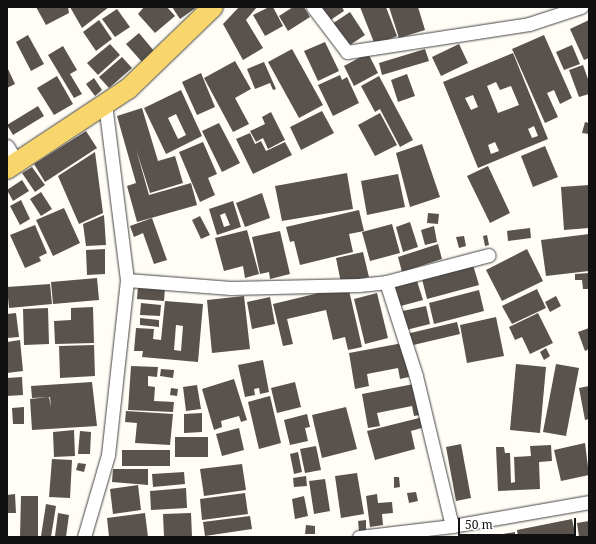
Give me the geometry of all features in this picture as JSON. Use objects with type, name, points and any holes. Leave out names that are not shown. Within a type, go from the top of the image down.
[{"type":"main road","points":[[10,159],[128,89],[213,7]]},
{"type":"street","points":[[313,7],[347,52],[529,24],[581,7]]},
{"type":"street","points":[[84,537],[108,455],[127,280],[105,104]]},
{"type":"street","points":[[127,280],[231,288],[359,285],[386,282],[489,254]]},
{"type":"street","points":[[386,282],[416,376],[452,526]]},
{"type":"street","points":[[359,537],[452,526],[589,502]]},
{"type":"building","points":[[36,7],[68,7],[69,13],[46,25]]},
{"type":"building","points":[[70,7],[109,7],[82,28]]},
{"type":"building","points":[[144,7],[167,7],[175,16],[155,33],[138,14]]},
{"type":"building","points":[[172,7],[197,7],[180,19]]},
{"type":"building","points":[[239,7],[257,7],[246,20],[263,48],[243,60],[223,24]]},
{"type":"building","points":[[269,7],[273,7],[283,26],[265,36],[253,15]]},
{"type":"building","points":[[293,7],[304,7],[310,17],[288,31],[279,16]]},
{"type":"building","points":[[319,7],[342,7],[344,11],[329,21]]},
{"type":"building","points":[[360,7],[386,7],[397,36],[375,45]]},
{"type":"building","points":[[389,7],[418,7],[425,30],[399,38]]},
{"type":"building","points":[[117,9],[130,27],[115,37],[102,19]]},
{"type":"building","points":[[350,12],[365,35],[347,47],[332,24]]},
{"type":"building","points":[[99,20],[112,39],[96,51],[83,32]]},
{"type":"building","points":[[589,20],[589,58],[584,60],[570,29]]},
{"type":"building","points":[[139,33],[154,51],[142,62],[126,44]]},
{"type":"building","points":[[28,35],[44,64],[31,71],[16,42]]},
{"type":"building","points":[[544,35],[572,98],[560,104],[554,90],[547,93],[558,117],[545,123],[512,49]]},
{"type":"building","points":[[325,42],[339,71],[318,81],[304,51]]},
{"type":"building","points":[[110,44],[120,55],[98,75],[87,63]]},
{"type":"building","points":[[459,44],[468,63],[441,76],[432,57]]},
{"type":"building","points":[[572,45],[580,64],[564,70],[556,52]]},
{"type":"building","points":[[63,46],[77,70],[70,74],[82,94],[74,98],[48,55]]},
{"type":"building","points":[[292,49],[323,105],[299,118],[268,62]]},
{"type":"building","points":[[425,49],[429,61],[382,75],[379,63]]},
{"type":"building","points":[[368,53],[378,73],[354,86],[344,66]]},
{"type":"building","points":[[513,53],[548,139],[478,168],[443,82]],"holes":[[[496,82],[500,90],[511,86],[519,105],[498,113],[487,86]],[[473,95],[478,107],[471,110],[465,98]],[[534,126],[538,136],[532,138],[528,129]],[[495,142],[499,151],[491,154],[488,145]]]},
{"type":"building","points":[[122,57],[132,68],[109,88],[99,77]]},
{"type":"building","points":[[235,61],[251,89],[235,98],[249,124],[233,132],[204,78]]},
{"type":"building","points":[[264,62],[276,89],[273,90],[270,83],[255,89],[247,69]]},
{"type":"building","points":[[583,65],[589,82],[589,94],[579,97],[569,70]]},
{"type":"building","points":[[7,67],[15,84],[7,88]]},
{"type":"building","points":[[201,73],[215,107],[197,115],[182,82]]},
{"type":"building","points":[[407,74],[415,96],[398,102],[391,80]]},
{"type":"building","points":[[340,75],[342,80],[347,77],[359,103],[333,116],[318,85]]},
{"type":"building","points":[[57,76],[73,104],[54,115],[37,88]]},
{"type":"building","points":[[379,76],[413,140],[400,147],[380,109],[375,112],[361,86]]},
{"type":"building","points":[[94,78],[102,90],[95,96],[86,84]]},
{"type":"building","points":[[181,90],[202,136],[166,154],[144,108]],"holes":[[[176,114],[186,135],[178,139],[168,118]]]},
{"type":"building","points":[[38,106],[44,116],[13,135],[7,125]]},
{"type":"building","points":[[142,108],[158,161],[175,156],[183,183],[150,193],[136,149],[149,195],[191,183],[197,205],[137,222],[127,186],[136,183],[117,116]]},
{"type":"building","points":[[322,111],[334,133],[301,150],[290,127]]},
{"type":"building","points":[[271,112],[285,140],[268,149],[263,138],[256,142],[250,131],[265,124],[262,117]]},
{"type":"building","points":[[380,113],[397,145],[375,156],[358,125]]},
{"type":"building","points":[[585,122],[589,123],[589,134],[582,133]]},
{"type":"building","points":[[219,123],[240,163],[222,172],[202,131]]},
{"type":"building","points":[[86,131],[97,148],[45,182],[34,164]]},
{"type":"building","points":[[250,133],[255,144],[261,141],[266,151],[285,142],[292,155],[253,174],[236,139]]},
{"type":"building","points":[[203,142],[217,174],[208,178],[215,195],[200,202],[179,152]]},
{"type":"building","points":[[422,144],[440,197],[410,207],[396,153]]},
{"type":"building","points":[[545,146],[558,177],[533,187],[521,156]]},
{"type":"building","points":[[95,152],[103,213],[79,224],[58,176]]},
{"type":"building","points":[[488,166],[510,213],[490,223],[467,176]]},
{"type":"building","points":[[32,167],[45,185],[35,192],[22,173]]},
{"type":"building","points":[[347,173],[353,209],[282,221],[275,186]]},
{"type":"building","points":[[398,174],[405,207],[367,215],[361,181]]},
{"type":"building","points":[[22,180],[29,191],[13,201],[7,190]]},
{"type":"building","points":[[589,185],[589,228],[564,230],[561,187]]},
{"type":"building","points":[[41,192],[52,209],[41,216],[30,199]]},
{"type":"building","points":[[262,193],[270,218],[245,227],[236,203]]},
{"type":"building","points":[[21,200],[30,219],[20,225],[10,206]]},
{"type":"building","points":[[233,201],[241,227],[217,235],[209,209]],"holes":[[[225,213],[230,225],[224,227],[220,215]]]},
{"type":"building","points":[[64,208],[80,243],[53,256],[36,220]]},
{"type":"building","points":[[359,210],[364,231],[349,234],[353,252],[300,265],[294,241],[290,242],[286,227]]},
{"type":"building","points":[[428,213],[439,214],[438,224],[427,223]]},
{"type":"building","points":[[104,215],[106,245],[86,246],[83,224]]},
{"type":"building","points":[[200,216],[210,235],[201,239],[192,220]]},
{"type":"building","points":[[152,218],[167,260],[154,264],[143,233],[134,237],[130,226]]},
{"type":"building","points":[[410,222],[418,247],[403,252],[396,227]]},
{"type":"building","points":[[392,224],[400,253],[370,261],[362,232]]},
{"type":"building","points":[[35,225],[47,253],[39,257],[41,261],[25,268],[10,235]]},
{"type":"building","points":[[434,226],[437,242],[425,245],[421,230]]},
{"type":"building","points":[[530,228],[531,238],[508,241],[507,231]]},
{"type":"building","points":[[247,230],[259,274],[245,278],[243,266],[224,271],[215,238]]},
{"type":"building","points":[[280,231],[290,274],[270,279],[269,272],[260,274],[252,237]]},
{"type":"building","points":[[589,234],[589,271],[546,276],[541,240]]},
{"type":"building","points":[[487,235],[489,245],[485,246],[483,236]]},
{"type":"building","points":[[464,236],[466,246],[459,248],[456,237]]},
{"type":"building","points":[[438,244],[442,259],[402,272],[398,257]]},
{"type":"building","points":[[105,249],[105,274],[87,275],[86,250]]},
{"type":"building","points":[[527,249],[543,281],[502,301],[486,270]]},
{"type":"building","points":[[363,252],[369,277],[341,283],[336,258]]},
{"type":"building","points":[[473,265],[479,285],[427,299],[422,279]]},
{"type":"building","points":[[589,273],[589,289],[583,289],[582,280],[575,280],[575,274]]},
{"type":"building","points":[[97,278],[99,300],[53,304],[51,282]]},
{"type":"building","points":[[417,281],[423,300],[397,307],[392,288]]},
{"type":"building","points":[[50,284],[52,304],[9,308],[7,287]]},
{"type":"building","points":[[138,286],[165,288],[164,301],[137,299]]},
{"type":"building","points":[[348,286],[362,347],[348,350],[345,337],[333,340],[326,310],[287,319],[293,344],[283,346],[273,304]]},
{"type":"building","points":[[537,289],[546,308],[512,324],[502,306]]},
{"type":"building","points":[[479,290],[484,311],[434,324],[429,303]]},
{"type":"building","points":[[377,293],[388,338],[365,344],[354,299]]},
{"type":"building","points":[[244,296],[250,349],[212,353],[207,300]]},
{"type":"building","points":[[556,296],[561,306],[550,312],[545,302]]},
{"type":"building","points":[[270,297],[275,324],[252,329],[247,302]]},
{"type":"building","points":[[165,301],[203,304],[198,362],[142,357],[143,351],[134,351],[136,328],[154,329],[153,339],[161,340]],"holes":[[[176,325],[183,326],[181,351],[174,350]]]},
{"type":"building","points":[[141,303],[161,305],[160,316],[140,315]]},
{"type":"building","points":[[426,306],[430,324],[402,331],[398,312]]},
{"type":"building","points":[[93,307],[94,343],[55,344],[54,321],[71,320],[71,308]]},
{"type":"building","points":[[48,308],[49,344],[24,345],[23,309]]},
{"type":"building","points":[[16,313],[19,337],[7,338],[7,314]]},
{"type":"building","points":[[538,313],[553,343],[530,354],[522,337],[515,340],[509,327]]},
{"type":"building","points":[[496,317],[504,356],[467,363],[460,325]]},
{"type":"building","points":[[140,318],[159,320],[159,327],[140,325]]},
{"type":"building","points":[[457,322],[460,334],[409,346],[406,334]]},
{"type":"building","points":[[589,328],[589,349],[585,351],[578,332]]},
{"type":"building","points":[[20,340],[23,371],[7,373],[7,342]]},
{"type":"building","points":[[403,343],[409,377],[400,379],[398,368],[367,374],[369,386],[355,389],[349,353]]},
{"type":"building","points":[[94,345],[95,376],[60,378],[59,346]]},
{"type":"building","points":[[546,348],[550,356],[544,360],[540,352]]},
{"type":"building","points":[[263,360],[269,392],[260,394],[259,388],[254,389],[255,395],[245,397],[238,365]]},
{"type":"building","points":[[516,364],[546,367],[540,433],[510,430]]},
{"type":"building","points":[[556,364],[579,368],[566,436],[543,432]]},
{"type":"building","points":[[131,366],[158,367],[157,377],[148,376],[148,386],[155,387],[154,401],[174,402],[173,412],[128,410]]},
{"type":"building","points":[[161,369],[174,370],[173,378],[160,376]]},
{"type":"building","points":[[22,377],[23,395],[7,396],[7,378]]},
{"type":"building","points":[[234,379],[247,420],[241,422],[239,416],[221,421],[222,427],[214,430],[202,389]]},
{"type":"building","points":[[92,382],[97,426],[32,430],[30,399],[48,397],[32,398],[31,386]]},
{"type":"building","points":[[295,382],[301,407],[277,413],[271,388]]},
{"type":"building","points":[[414,384],[420,415],[414,416],[412,406],[377,413],[380,426],[368,428],[362,394]]},
{"type":"building","points":[[197,385],[201,409],[186,411],[183,387]]},
{"type":"building","points":[[589,386],[589,419],[585,420],[579,388]]},
{"type":"building","points":[[171,388],[178,389],[177,396],[170,395]]},
{"type":"building","points":[[270,396],[281,443],[259,449],[248,402]]},
{"type":"building","points":[[24,407],[24,424],[13,424],[12,408]]},
{"type":"building","points":[[346,407],[357,449],[322,458],[312,415]]},
{"type":"building","points":[[126,411],[173,414],[170,445],[135,443],[137,423],[125,422]]},
{"type":"building","points":[[202,413],[202,432],[184,433],[184,414]]},
{"type":"building","points":[[307,414],[310,427],[305,428],[308,441],[290,445],[284,420]]},
{"type":"building","points":[[423,417],[425,427],[411,431],[415,449],[375,460],[367,431]]},
{"type":"building","points":[[239,428],[244,450],[222,456],[216,434]]},
{"type":"building","points":[[74,430],[75,456],[54,457],[53,432]]},
{"type":"building","points":[[80,431],[91,432],[90,454],[78,454]]},
{"type":"building","points":[[175,437],[208,437],[208,457],[175,457]]},
{"type":"building","points":[[585,443],[589,475],[561,481],[554,450]]},
{"type":"building","points":[[461,444],[471,498],[456,501],[446,447]]},
{"type":"building","points":[[551,445],[552,461],[539,462],[540,489],[498,491],[496,447],[504,447],[505,453],[510,453],[511,483],[515,482],[514,457],[531,456],[530,446]]},
{"type":"building","points":[[316,446],[321,470],[305,473],[300,449]]},
{"type":"building","points":[[122,450],[170,450],[170,466],[122,466]]},
{"type":"building","points":[[298,452],[302,472],[294,474],[290,454]]},
{"type":"building","points":[[52,459],[72,460],[70,498],[49,497]]},
{"type":"building","points":[[78,463],[86,464],[84,472],[76,470]]},
{"type":"building","points":[[242,464],[246,490],[204,496],[200,469]]},
{"type":"building","points":[[113,469],[148,469],[148,485],[112,482]]},
{"type":"building","points":[[184,472],[185,484],[153,487],[152,474]]},
{"type":"building","points":[[357,473],[364,514],[341,518],[335,476]]},
{"type":"building","points":[[306,476],[307,486],[294,487],[293,478]]},
{"type":"building","points":[[394,477],[399,477],[400,487],[394,488]]},
{"type":"building","points":[[325,479],[330,511],[314,514],[309,481]]},
{"type":"building","points":[[138,485],[141,510],[113,514],[110,489]]},
{"type":"building","points":[[186,488],[187,508],[151,510],[150,491]]},
{"type":"building","points":[[416,492],[418,501],[409,503],[407,493]]},
{"type":"building","points":[[245,493],[248,514],[202,520],[200,499]]},
{"type":"building","points":[[15,494],[16,513],[7,513],[7,495]]},
{"type":"building","points":[[377,494],[378,503],[392,502],[393,513],[382,514],[383,525],[370,527],[366,496]]},
{"type":"building","points":[[21,496],[38,496],[38,537],[20,537]]},
{"type":"building","points":[[304,496],[308,516],[295,519],[292,499]]},
{"type":"building","points":[[46,504],[56,506],[51,537],[41,536]]},
{"type":"building","points":[[58,513],[69,515],[66,537],[55,536]]},
{"type":"building","points":[[145,513],[148,537],[109,537],[107,518]]},
{"type":"building","points":[[191,513],[192,537],[164,537],[163,514]]},
{"type":"building","points":[[250,516],[252,529],[205,536],[203,522]]},
{"type":"building","points":[[572,519],[576,537],[518,537],[517,530]]},
{"type":"building","points":[[366,520],[366,531],[359,531],[358,521]]},
{"type":"building","points":[[589,521],[589,536],[579,537],[577,523]]},
{"type":"building","points":[[306,525],[315,526],[315,534],[305,534]]},
{"type":"building","points":[[515,532],[515,537],[503,537],[503,534]]}]
